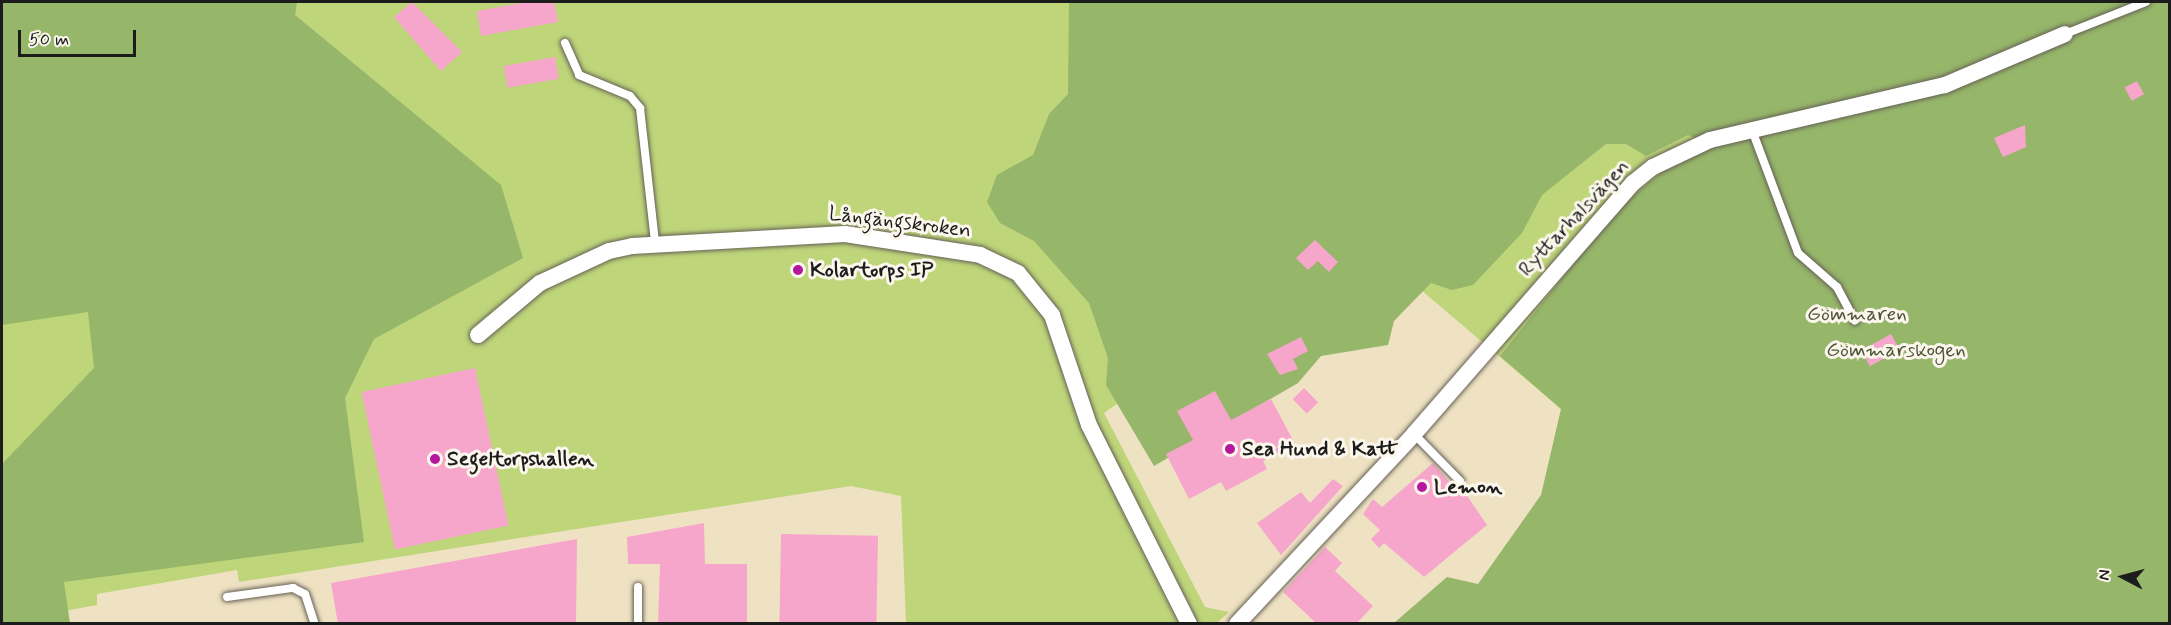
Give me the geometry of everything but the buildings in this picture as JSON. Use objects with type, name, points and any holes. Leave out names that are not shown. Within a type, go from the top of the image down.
[{"type":"street","name":"Ryttarhalsvägen","points":[[1238,624],[1414,434],[1633,183],[1673,155],[1752,129],[1946,85],[2066,34]]},
{"type":"street","name":"Långängskroken","points":[[478,335],[540,284],[609,251],[655,242],[846,234],[980,255],[1018,273],[1052,315],[1086,418],[1189,624]]},
{"type":"lane","points":[[2066,34],[2146,2]]},
{"type":"lane","points":[[565,43],[579,75],[630,96],[640,108],[655,242]]},
{"type":"lane","points":[[1752,129],[1798,253],[1837,287],[1855,321]]},
{"type":"lane","points":[[1414,434],[1460,481]]},
{"type":"lane","points":[[638,587],[638,624]]},
{"type":"lane","points":[[227,597],[293,588],[305,594],[315,624]]},
{"type":"green space","name":"Gömmaren","points":[[2,2],[2169,2],[2169,623],[1577,530],[1561,409],[1327,210],[1188,353],[1104,413],[1205,607],[1229,612],[1217,623],[906,623],[901,496],[851,486],[239,582],[237,570],[97,594],[97,605],[11,621],[2,614]]},
{"type":"green space","points":[[2,2],[297,2],[295,15],[501,185],[523,258],[374,339],[345,398],[364,542],[64,582],[70,623],[2,623],[2,464],[94,368],[88,312],[2,325]]},
{"type":"green space","name":"Gömmarskogen","points":[[1069,2],[2169,2],[2169,623],[1394,623],[1447,577],[1478,584],[1541,495],[1561,409],[1500,356],[1618,208],[1683,155],[1714,145],[1688,135],[1646,156],[1626,144],[1606,144],[1542,195],[1522,233],[1473,285],[1452,290],[1431,283],[1394,321],[1388,345],[1321,356],[1298,383],[1154,466],[1106,385],[1108,358],[1089,303],[1034,241],[1000,223],[987,202],[997,175],[1033,155],[1049,114],[1068,94]]},
{"type":"place","name":"Kolartorps IP","points":[[798,270]]},
{"type":"place","name":"Sea Hund & Katt","points":[[1230,449]]},
{"type":"place","name":"Segeltorpshallen","points":[[435,459]]},
{"type":"place","name":"Lemon","points":[[1422,487]]}]
